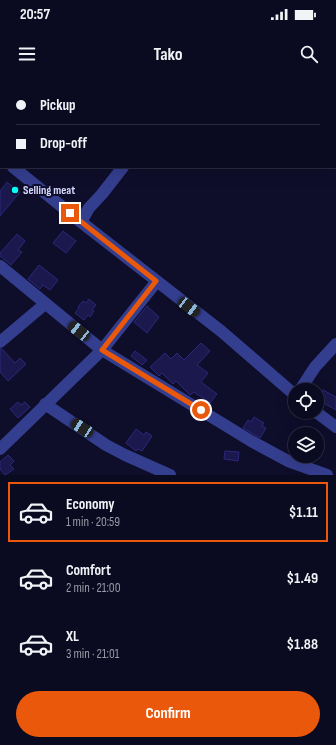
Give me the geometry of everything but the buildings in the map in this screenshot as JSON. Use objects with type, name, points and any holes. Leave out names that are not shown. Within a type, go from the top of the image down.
[{"type":"street","points":[[14,168],[221,331],[288,389]]},
{"type":"street","points":[[81,222],[89,208],[122,168]]},
{"type":"street","points":[[0,266],[44,304],[102,350],[251,441],[288,461],[326,475]]},
{"type":"street","points":[[0,449],[102,350],[156,281]]},
{"type":"street","points":[[0,342],[44,304]]},
{"type":"street","points":[[305,383],[315,367],[336,344]]},
{"type":"street","points":[[45,404],[106,445],[170,475]]},
{"type":"street","points":[[324,418],[336,427]]},
{"type":"place","name":"Selling meat","points":[[15,190]]},
{"type":"route","points":[[70,213],[156,281],[102,350],[201,410]]}]
